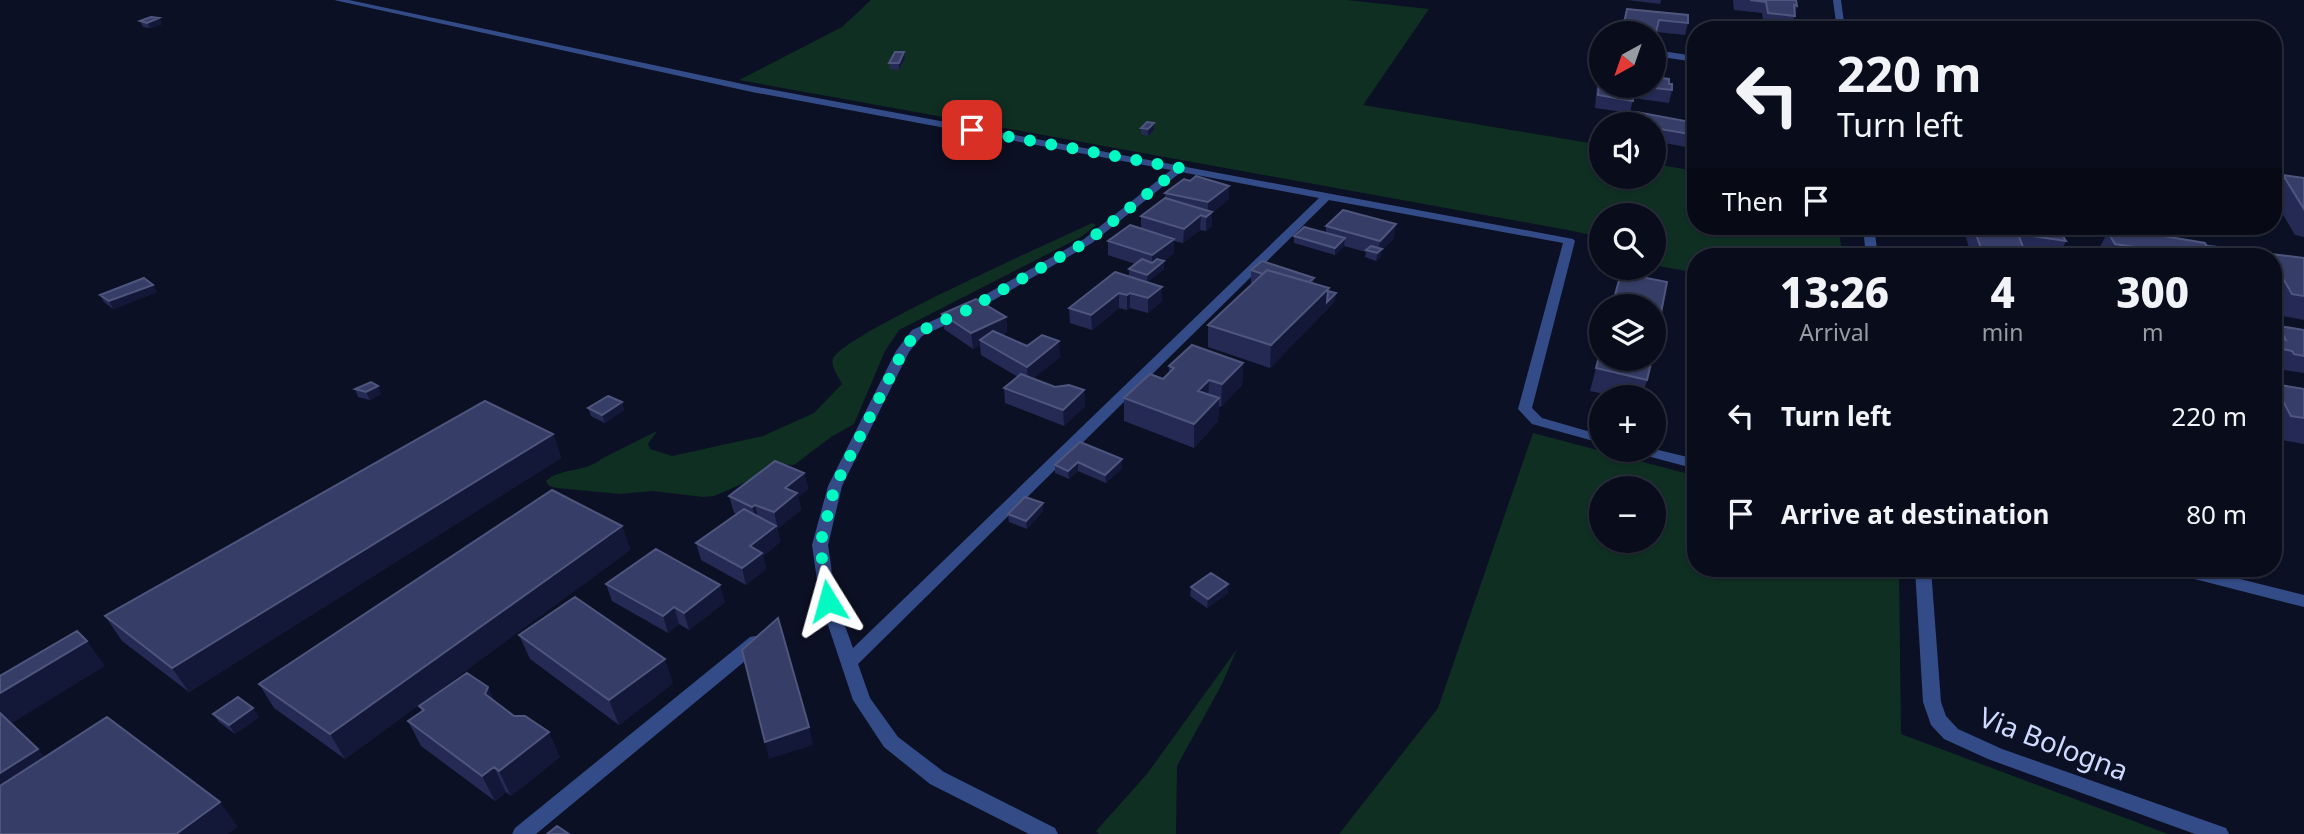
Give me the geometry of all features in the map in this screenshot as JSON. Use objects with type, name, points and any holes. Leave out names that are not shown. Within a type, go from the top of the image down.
[{"type":"street","points":[[338,0],[752,89],[1569,241],[1525,409],[1537,421],[1589,436]]},
{"type":"street","points":[[1837,0],[1840,21]]},
{"type":"street","points":[[1666,55],[1687,58]]},
{"type":"street","points":[[1048,834],[937,778],[891,742],[862,700],[828,601],[820,545],[835,486],[903,351],[916,333],[969,309],[1088,241],[1180,168]]},
{"type":"street","points":[[850,661],[1328,195]]},
{"type":"street","points":[[2128,235],[2135,236]]},
{"type":"street","points":[[2176,243],[2209,248]]},
{"type":"street","points":[[1666,456],[1687,462]]},
{"type":"street","name":"Via Bologna","points":[[1924,577],[1932,702],[1938,720],[1951,734],[1995,754],[2219,834]]},
{"type":"street","points":[[2210,577],[2304,601]]},
{"type":"street","points":[[522,834],[764,635]]},
{"type":"green space","points":[[871,0],[1347,0],[1429,9],[1363,105],[1589,143],[1589,189],[1666,189],[1666,166],[1687,170],[1687,235],[1840,235],[1841,248],[1687,248],[1687,271],[1666,267],[1666,203],[1589,203],[1589,235],[739,80],[842,27]]},
{"type":"green space","points":[[1092,223],[1096,225],[1081,237],[899,330],[885,351],[854,424],[831,437],[794,465],[778,464],[744,483],[714,496],[703,497],[653,491],[620,494],[557,488],[549,486],[546,481],[595,463],[657,431],[648,444],[650,449],[672,456],[763,436],[814,413],[842,384],[832,362],[845,347],[909,310]]},
{"type":"green space","points":[[1533,433],[1589,448],[1589,462],[1643,462],[1687,474],[1687,577],[1899,577],[1901,734],[2168,834],[1339,834],[1438,708]]},
{"type":"green space","points":[[1237,649],[1222,684],[1177,766],[1176,834],[1099,834],[1096,831],[1147,774]]},
{"type":"building","points":[[1750,0],[1796,0],[1795,16],[1768,13],[1766,2]]},
{"type":"building","points":[[1627,9],[1688,15],[1687,23],[1624,21]]},
{"type":"building","points":[[151,17],[159,18],[147,23],[140,21]]},
{"type":"building","points":[[895,52],[904,52],[899,63],[889,63]]},
{"type":"building","points":[[1666,79],[1672,84],[1672,90],[1666,89]]},
{"type":"building","points":[[1666,117],[1687,121],[1687,134],[1666,130]]},
{"type":"building","points":[[1147,122],[1154,123],[1148,129],[1141,128]]},
{"type":"building","points":[[2283,175],[2304,178],[2304,209]]},
{"type":"building","points":[[1196,176],[1229,186],[1208,202],[1165,193],[1184,179],[1190,181]]},
{"type":"building","points":[[1165,198],[1212,212],[1206,217],[1201,215],[1184,229],[1141,216]]},
{"type":"building","points":[[1343,210],[1396,224],[1380,241],[1326,226]]},
{"type":"building","points":[[1130,225],[1174,239],[1152,255],[1108,241]]},
{"type":"building","points":[[1304,227],[1345,238],[1335,248],[1294,236]]},
{"type":"building","points":[[1976,235],[2018,235],[2023,248],[1981,248]]},
{"type":"building","points":[[2025,235],[2062,235],[2066,241]]},
{"type":"building","points":[[2110,235],[2158,235],[2205,243],[2208,248],[2142,248],[2115,244]]},
{"type":"building","points":[[1371,246],[1382,249],[1377,253],[1366,250]]},
{"type":"building","points":[[2282,255],[2304,258],[2304,296],[2292,294],[2282,276]]},
{"type":"building","points":[[1142,259],[1152,263],[1157,259],[1164,261],[1147,275],[1129,269]]},
{"type":"building","points":[[1262,261],[1314,278],[1309,282],[1267,270],[1263,274],[1251,270]]},
{"type":"building","points":[[1267,270],[1329,288],[1271,345],[1208,325]]},
{"type":"building","points":[[1115,272],[1162,287],[1148,298],[1119,293],[1091,315],[1069,308]]},
{"type":"building","points":[[144,278],[153,285],[109,301],[100,295]]},
{"type":"building","points":[[1619,280],[1667,282],[1665,294],[1615,294]]},
{"type":"building","points":[[1328,291],[1336,293],[1327,302]]},
{"type":"building","points":[[976,299],[1006,317],[971,333],[942,314]]},
{"type":"building","points":[[2282,326],[2304,330],[2304,356],[2283,349],[2282,339],[2286,340]]},
{"type":"building","points":[[993,331],[1027,346],[1042,335],[1059,341],[1027,367],[980,340]]},
{"type":"building","points":[[1192,345],[1243,363],[1222,384],[1209,380],[1198,391],[1219,398],[1194,424],[1124,398],[1150,374],[1163,379],[1174,368],[1169,366]]},
{"type":"building","points":[[1609,371],[1649,371],[1647,380]]},
{"type":"building","points":[[1021,374],[1055,387],[1069,385],[1084,390],[1063,410],[1004,388]]},
{"type":"building","points":[[371,382],[378,386],[366,392],[355,389]]},
{"type":"building","points":[[2282,385],[2304,389],[2304,418],[2291,416],[2282,399]]},
{"type":"building","points":[[608,396],[622,402],[602,415],[588,408]]},
{"type":"building","points":[[485,401],[553,434],[172,668],[105,616]]},
{"type":"building","points":[[1080,442],[1122,459],[1105,475],[1078,462],[1068,471],[1055,465]]},
{"type":"building","points":[[775,461],[804,473],[785,488],[797,493],[774,512],[755,505],[752,507],[729,496]]},
{"type":"building","points":[[552,490],[622,526],[330,734],[259,684]]},
{"type":"building","points":[[1025,497],[1043,503],[1026,521],[1008,514]]},
{"type":"building","points":[[744,509],[776,526],[750,546],[762,553],[742,568],[696,543]]},
{"type":"building","points":[[656,549],[720,585],[684,613],[674,607],[663,616],[606,584]]},
{"type":"building","points":[[1211,573],[1228,584],[1208,599],[1191,587]]},
{"type":"building","points":[[575,597],[665,659],[609,700],[519,635]]},
{"type":"building","points":[[778,618],[809,727],[765,742],[742,650]]},
{"type":"building","points":[[77,631],[87,641],[0,693],[0,676]]},
{"type":"building","points":[[467,673],[488,687],[485,694],[514,716],[525,716],[549,732],[499,771],[494,767],[482,776],[408,721],[424,710],[419,706]]},
{"type":"building","points":[[238,697],[253,708],[229,725],[213,714]]},
{"type":"building","points":[[0,713],[38,749],[0,773]]},
{"type":"building","points":[[107,717],[220,802],[176,834],[0,834],[0,786]]},
{"type":"building","points":[[557,826],[569,834],[547,834]]},
{"type":"route","points":[[828,601],[820,545],[835,486],[903,351],[916,333],[969,309],[1088,241],[1180,168],[972,130]]}]
